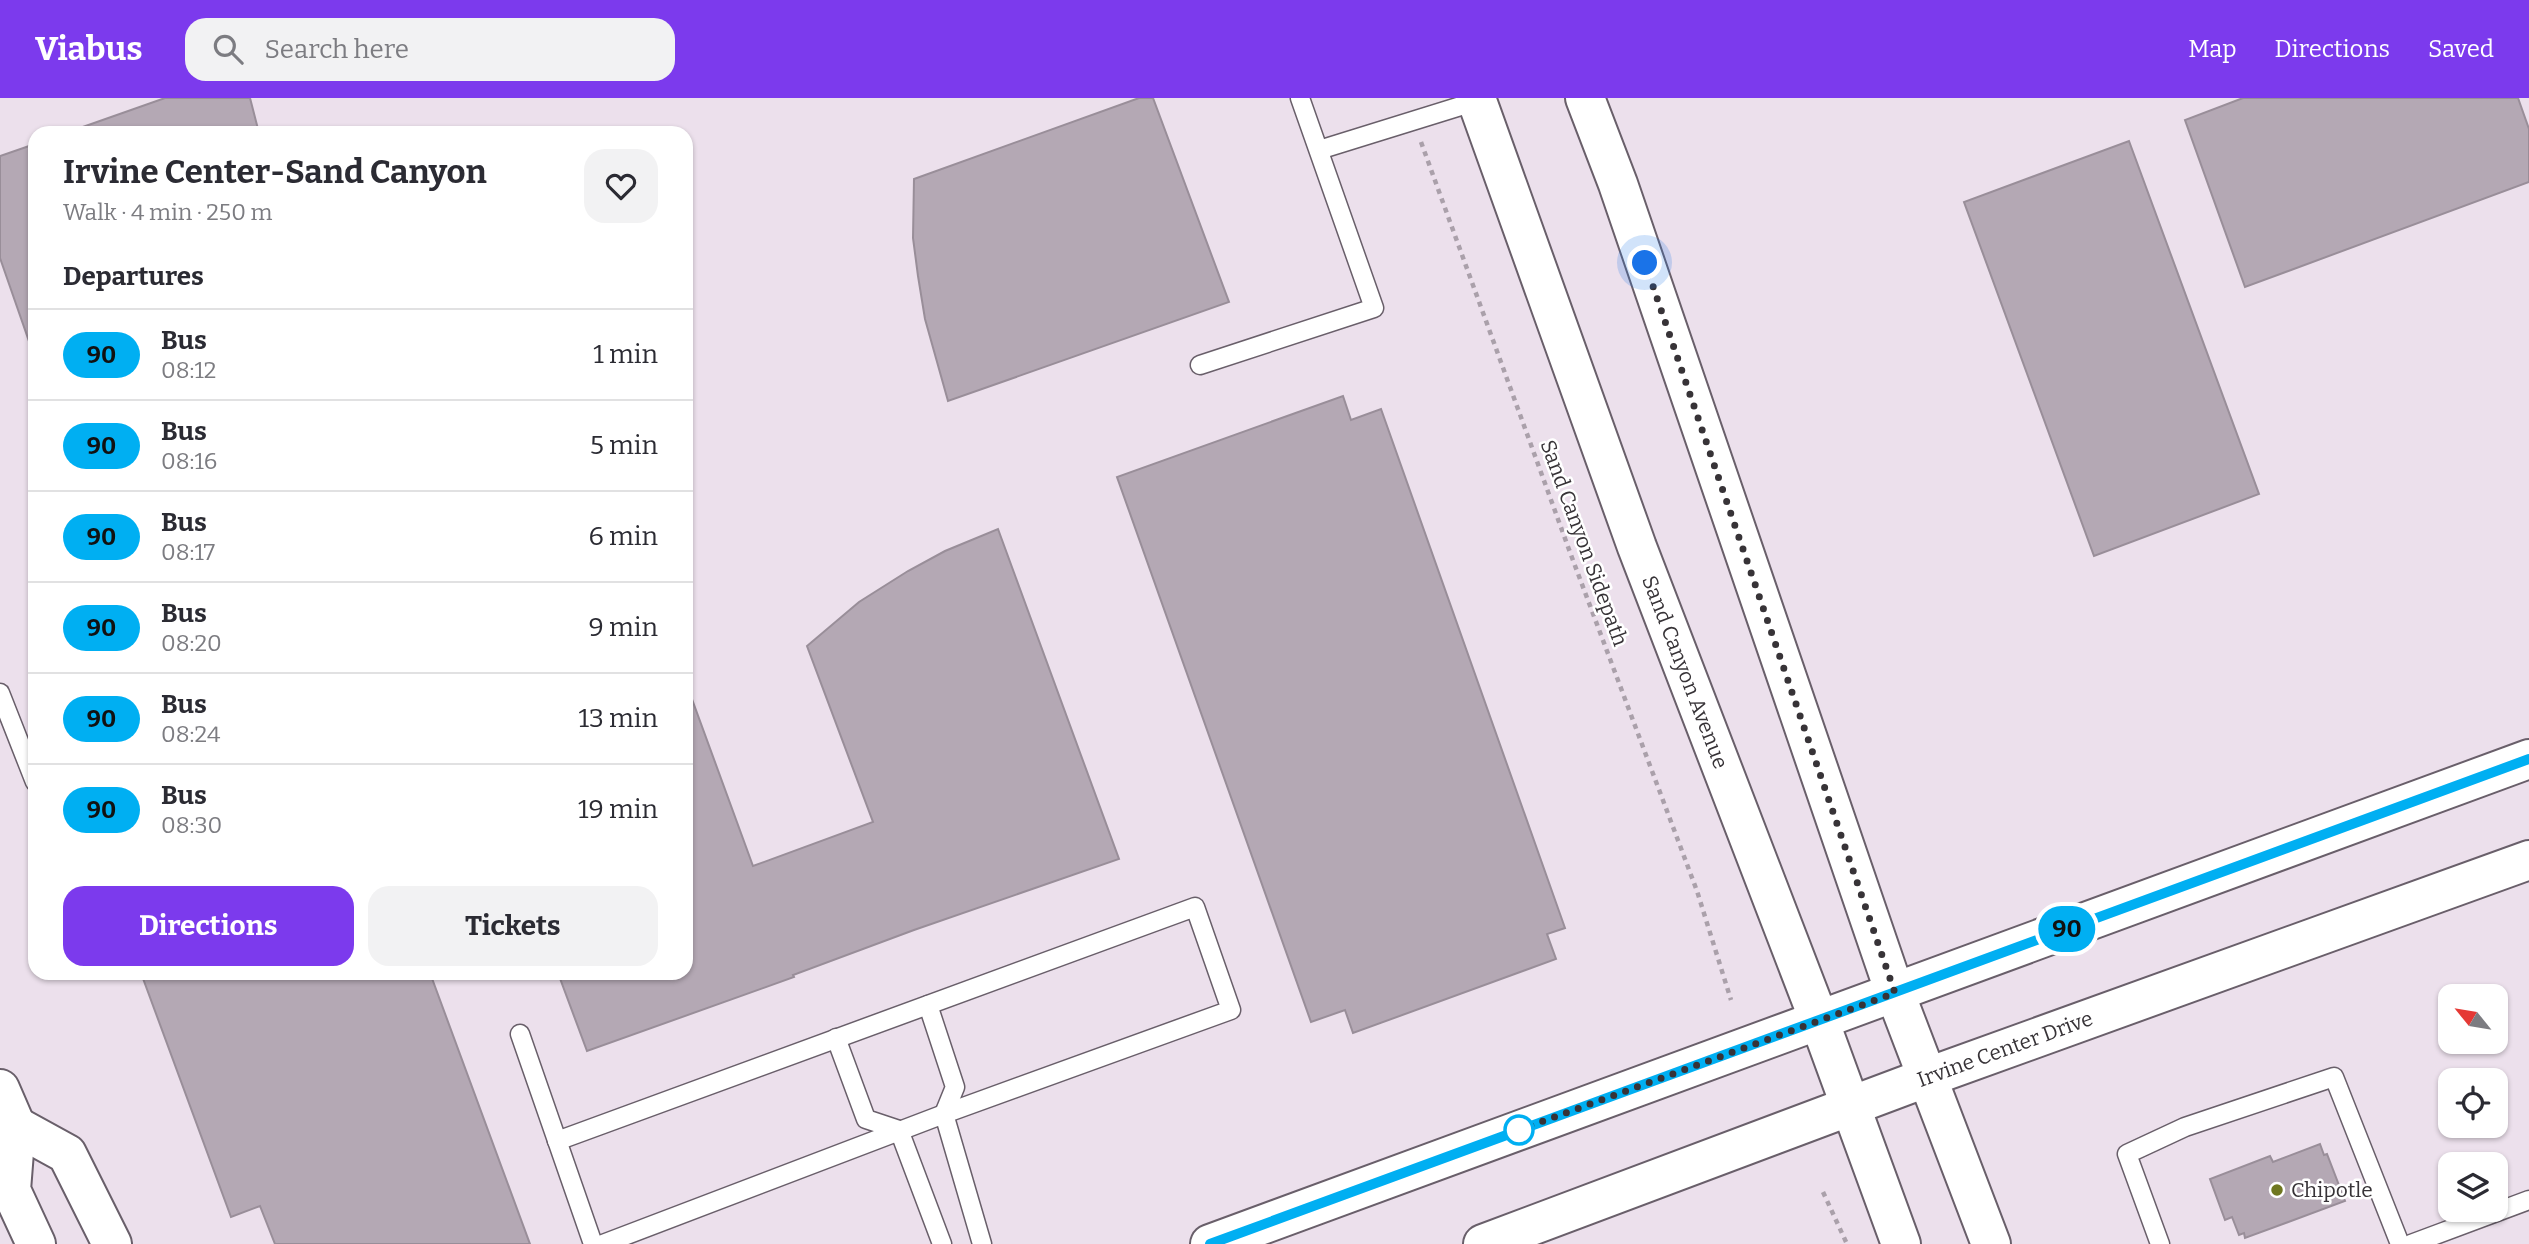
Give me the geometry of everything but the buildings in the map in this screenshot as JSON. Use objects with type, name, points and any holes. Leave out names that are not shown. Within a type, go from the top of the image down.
[{"type":"main road","points":[[1585,98],[1631,223],[1895,993],[1991,1244]]},
{"type":"main road","name":"Sand Canyon Avenue","points":[[1477,100],[1637,547],[1819,1020],[1901,1244]]},
{"type":"main road","points":[[1210,1244],[2529,759]]},
{"type":"main road","name":"Irvine Center Drive","points":[[1483,1244],[1851,1108],[1927,1077],[2529,860]]},
{"type":"main road","points":[[0,1088],[16,1126],[11,1190],[36,1244]]},
{"type":"main road","points":[[16,1126],[67,1154],[112,1244]]},
{"type":"lane","points":[[1200,365],[1374,308],[1300,98]]},
{"type":"lane","points":[[1319,150],[1477,100]]},
{"type":"lane","points":[[0,693],[28,764]]},
{"type":"lane","points":[[557,1141],[1195,906],[1231,1010],[899,1130],[603,1244]]},
{"type":"lane","points":[[928,1005],[955,1087],[944,1114],[982,1244]]},
{"type":"lane","points":[[520,1034],[593,1244]]},
{"type":"lane","points":[[836,1038],[866,1119],[899,1130]]},
{"type":"lane","points":[[2160,1244],[2126,1154],[2185,1127],[2334,1077],[2400,1244]]},
{"type":"lane","points":[[899,1130],[942,1244]]},
{"type":"lane","points":[[2411,1244],[2529,1200]]},
{"type":"path","name":"Sand Canyon Sidepath","points":[[1414,121],[1571,555],[1698,891],[1731,1000]]},
{"type":"path","points":[[1823,1192],[1847,1244]]},
{"type":"bus line","name":"90","points":[[1210,1244],[2529,759]]},
{"type":"place","name":"Chipotle","points":[[2277,1190]]},
{"type":"route","points":[[1519,1130],[1895,993],[1645,263]]}]
